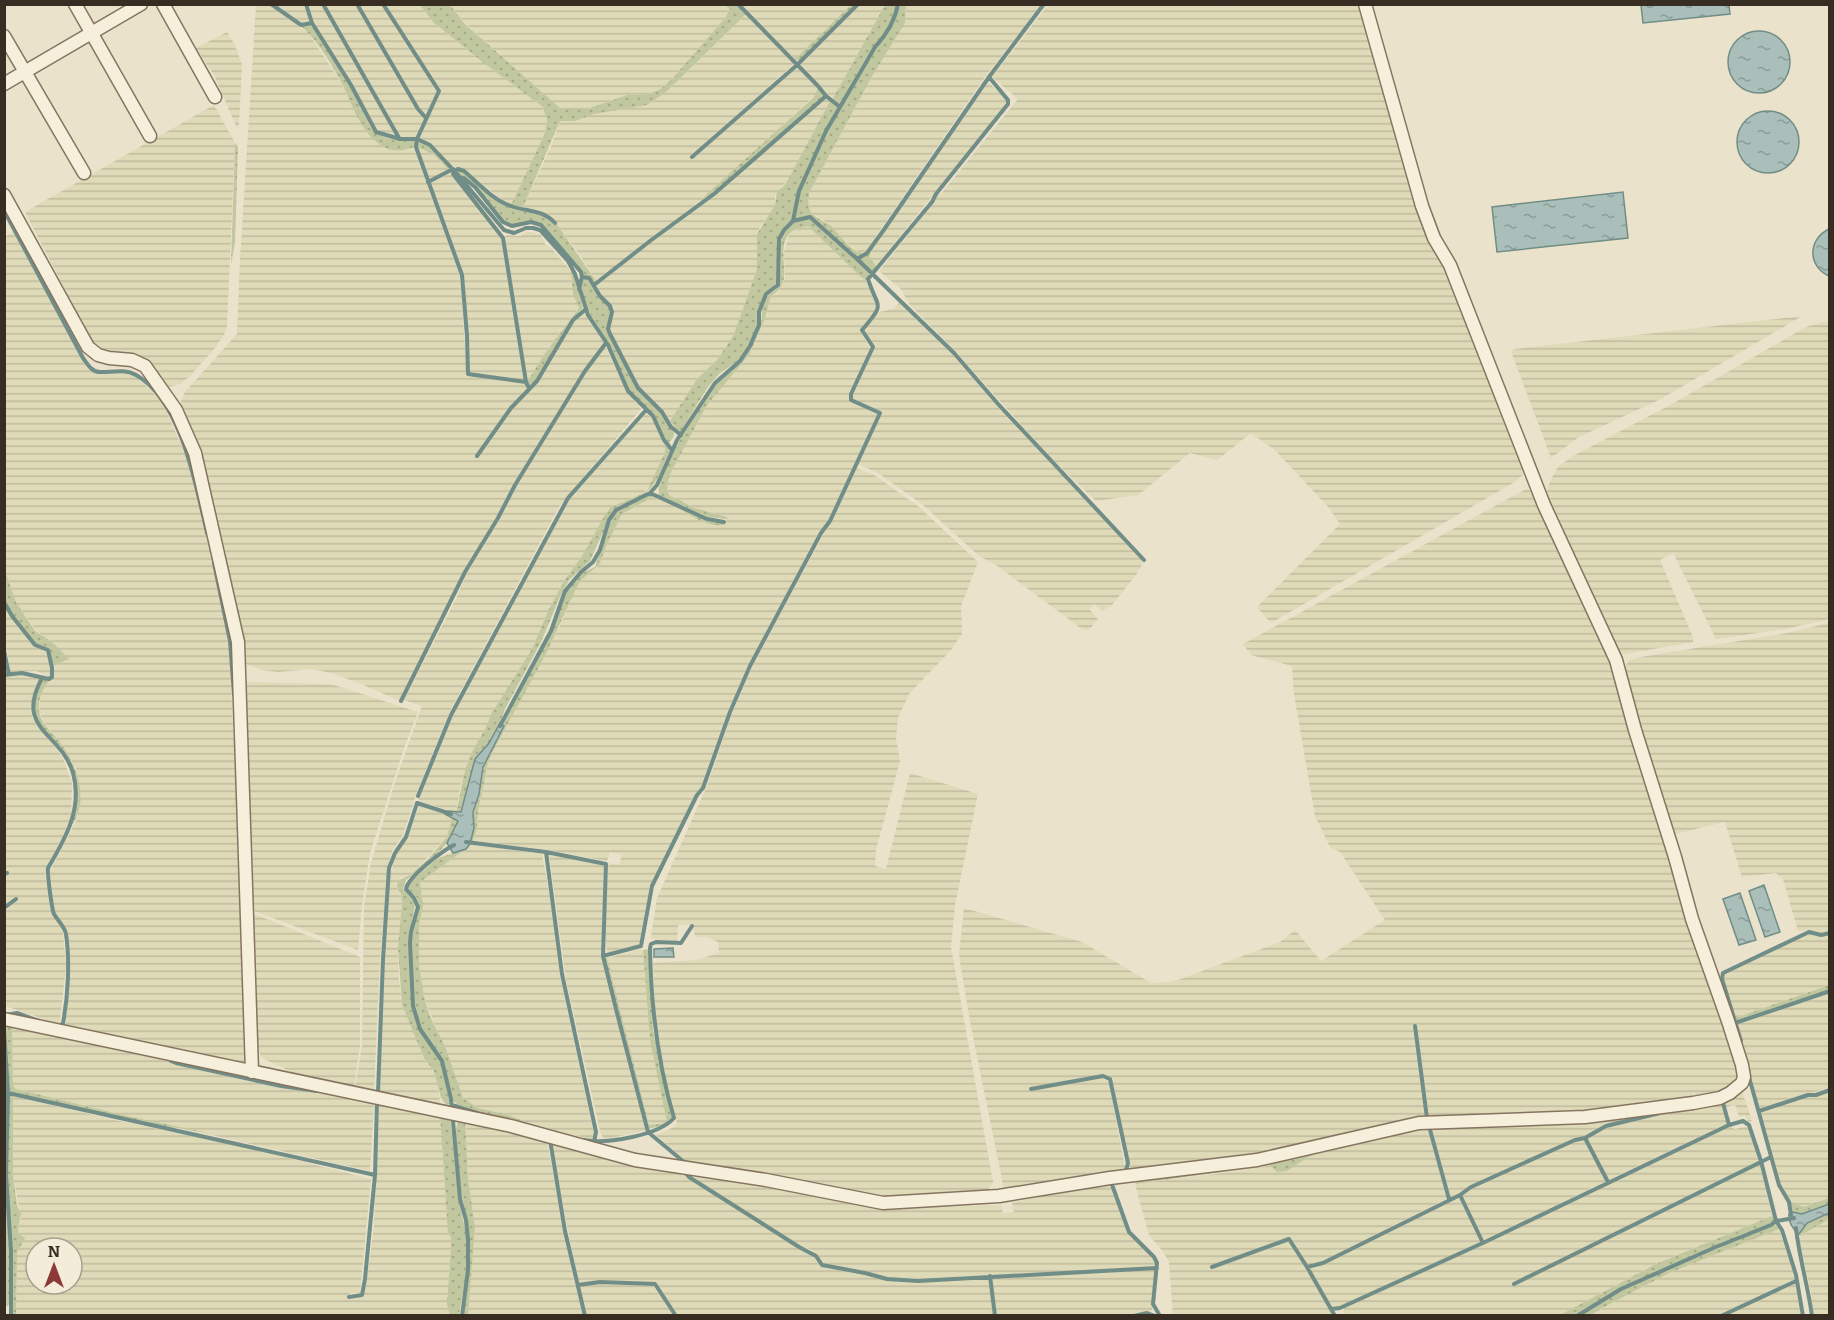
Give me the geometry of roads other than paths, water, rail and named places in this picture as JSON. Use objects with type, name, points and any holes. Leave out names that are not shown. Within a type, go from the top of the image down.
[{"type":"street","points":[[75,4],[150,136]]},
{"type":"street","points":[[4,84],[141,4]]},
{"type":"street","points":[[163,4],[215,97]]},
{"type":"street","points":[[4,1018],[511,1126],[635,1160],[754,1178],[883,1203],[999,1196],[1110,1178],[1129,1178],[1257,1160],[1419,1122],[1585,1117],[1657,1108],[1720,1098],[1737,1088],[1744,1077],[1742,1065],[1692,919],[1616,660],[1544,505],[1450,265],[1434,238],[1422,206],[1365,4]]},
{"type":"street","points":[[4,36],[84,173]]},
{"type":"street","points":[[4,195],[88,347],[109,358],[132,360],[145,366],[176,410],[195,453],[238,642],[252,1072]]},
{"type":"water","points":[[1641,5],[1729,5],[1730,14],[1643,23]]},
{"type":"water","points":[[1759,31],[1776,36],[1781,40],[1785,45],[1790,62],[1785,79],[1781,84],[1776,88],[1759,93],[1742,88],[1737,84],[1733,79],[1728,62],[1733,45],[1737,40],[1742,36]]},
{"type":"water","points":[[1768,111],[1785,116],[1790,120],[1794,125],[1799,142],[1794,159],[1790,164],[1785,168],[1768,173],[1751,168],[1746,164],[1742,159],[1737,142],[1742,125],[1746,120],[1751,116]]},
{"type":"water","points":[[1623,192],[1628,238],[1497,252],[1492,207]]},
{"type":"water","points":[[1829,229],[1829,276],[1817,266],[1813,252],[1817,239]]},
{"type":"water","points":[[500,723],[504,726],[483,767],[479,794],[473,812],[474,828],[470,844],[466,849],[453,853],[447,843],[458,821],[445,814],[448,811],[461,812],[475,759],[489,743]]},
{"type":"water","points":[[1764,885],[1780,932],[1765,937],[1749,891]]},
{"type":"water","points":[[1740,893],[1756,940],[1739,945],[1723,899]]},
{"type":"water","points":[[673,948],[674,957],[654,957],[654,949]]},
{"type":"water","points":[[1829,1204],[1829,1213],[1807,1223],[1799,1234],[1793,1228],[1789,1214],[1793,1212],[1802,1214]]},
{"type":"waterway","points":[[271,4],[301,25],[312,23]]},
{"type":"waterway","points":[[306,4],[312,23],[351,85],[376,132],[400,139],[417,139],[430,145],[504,230],[514,233],[526,228],[540,230],[568,261],[575,274],[588,315],[608,345],[628,391],[653,416],[664,440],[672,450]]},
{"type":"waterway","points":[[323,4],[399,138]]},
{"type":"waterway","points":[[357,4],[418,109],[426,118]]},
{"type":"waterway","points":[[383,4],[439,91],[417,139],[416,147],[462,275],[468,374],[526,382]]},
{"type":"waterway","points":[[738,4],[826,96],[840,107]]},
{"type":"waterway","points":[[692,157],[797,65],[858,4]]},
{"type":"waterway","points":[[500,726],[551,631],[565,591],[593,562],[600,550],[609,520],[616,510],[650,493],[657,485],[677,440],[715,383],[740,361],[750,346],[759,325],[759,312],[766,294],[778,285],[779,239],[793,221],[799,191],[826,131],[875,47],[890,27],[898,4]]},
{"type":"waterway","points":[[603,956],[641,946],[652,886],[697,795],[703,788],[730,712],[750,666],[821,533],[830,521],[880,413],[851,400],[851,394],[873,347],[862,330],[878,306],[868,279],[932,202],[1008,104],[1008,100],[989,77],[1044,4]]},
{"type":"waterway","points":[[857,259],[867,253],[883,231],[989,77]]},
{"type":"waterway","points":[[594,285],[714,194],[826,96]]},
{"type":"waterway","points":[[428,182],[453,169]]},
{"type":"waterway","points":[[529,388],[526,382],[503,238],[453,174],[454,171],[458,169],[464,171],[498,200],[517,208],[545,215],[555,223]]},
{"type":"waterway","points":[[459,177],[475,187],[503,222],[512,226],[531,222],[541,225],[581,272],[579,289]]},
{"type":"waterway","points":[[7,216],[89,366],[100,372],[130,372],[152,387],[165,404],[192,469],[207,533]]},
{"type":"waterway","points":[[793,221],[810,217],[857,259],[954,353],[999,405],[1144,560]]},
{"type":"waterway","points":[[582,277],[589,278],[600,296],[610,306],[612,312],[608,329],[638,388],[662,412],[671,427],[681,435]]},
{"type":"waterway","points":[[477,456],[511,408],[537,381],[573,320],[586,309]]},
{"type":"waterway","points":[[401,701],[465,572],[585,371],[606,343]]},
{"type":"waterway","points":[[418,796],[451,715],[568,498],[646,410]]},
{"type":"waterway","points":[[650,493],[707,519],[724,522]]},
{"type":"waterway","points":[[214,563],[230,641],[234,695]]},
{"type":"waterway","points":[[4,602],[35,645],[48,650],[52,677],[49,679],[22,673],[4,675]]},
{"type":"waterway","points":[[4,651],[9,674]]},
{"type":"waterway","points":[[42,678],[35,695],[33,709],[36,720],[67,759],[73,773],[76,799],[71,823],[48,868],[53,911],[63,926],[67,945],[66,1002],[63,1023],[58,1027]]},
{"type":"waterway","points":[[378,1093],[389,868],[395,853],[406,837],[417,803],[451,814]]},
{"type":"waterway","points":[[466,842],[546,852],[606,864],[603,956],[648,1132],[684,1162],[689,1177],[816,1256],[822,1265],[887,1279],[918,1281],[1157,1268]]},
{"type":"waterway","points":[[454,845],[419,871],[406,889],[418,907],[410,943],[413,1006],[420,1029],[442,1061],[451,1099],[460,1199],[466,1220],[468,1240],[468,1270],[462,1316]]},
{"type":"waterway","points":[[546,852],[562,974],[596,1132],[594,1142]]},
{"type":"waterway","points":[[4,908],[16,899]]},
{"type":"waterway","points":[[583,1140],[618,1140],[644,1134],[656,1130],[674,1118],[663,1076],[656,1033],[650,948],[651,944],[656,942],[681,943],[692,926]]},
{"type":"waterway","points":[[1741,1041],[1722,979],[1723,973],[1809,932],[1821,935],[1830,933]]},
{"type":"waterway","points":[[1735,1023],[1830,991]]},
{"type":"waterway","points":[[6,1015],[17,1013],[39,1021]]},
{"type":"waterway","points":[[1415,1026],[1427,1118]]},
{"type":"waterway","points":[[4,1029],[8,1093],[6,1175],[11,1251],[11,1316]]},
{"type":"waterway","points":[[171,1058],[171,1061],[176,1063],[281,1086],[317,1091]]},
{"type":"waterway","points":[[1031,1089],[1103,1076],[1110,1079],[1128,1163],[1123,1172]]},
{"type":"waterway","points":[[1749,1077],[1779,1185],[1789,1202],[1791,1215]]},
{"type":"waterway","points":[[1759,1111],[1830,1090]]},
{"type":"waterway","points":[[8,1093],[375,1175]]},
{"type":"waterway","points":[[349,1297],[362,1295],[365,1279],[375,1175],[377,1101]]},
{"type":"waterway","points":[[1721,1103],[1723,1103],[1729,1125]]},
{"type":"waterway","points":[[452,1105],[477,1113]]},
{"type":"waterway","points":[[1212,1267],[1289,1239],[1307,1267],[1323,1263],[1460,1195],[1471,1187],[1575,1140],[1585,1138],[1606,1126],[1660,1113]]},
{"type":"waterway","points":[[1332,1309],[1340,1308],[1485,1242],[1729,1125],[1743,1121],[1749,1125],[1761,1161],[1776,1221],[1782,1230],[1796,1275],[1803,1316]]},
{"type":"waterway","points":[[1429,1126],[1449,1199]]},
{"type":"waterway","points":[[1585,1138],[1608,1182]]},
{"type":"waterway","points":[[550,1140],[565,1231],[585,1316]]},
{"type":"waterway","points":[[1514,1284],[1771,1157]]},
{"type":"waterway","points":[[1110,1179],[1129,1232],[1157,1263],[1153,1304],[1160,1316]]},
{"type":"waterway","points":[[1460,1195],[1483,1243]]},
{"type":"waterway","points":[[1577,1316],[1621,1289],[1776,1221],[1794,1218]]},
{"type":"waterway","points":[[1796,1228],[1812,1316]]},
{"type":"waterway","points":[[1307,1267],[1335,1316]]},
{"type":"waterway","points":[[990,1276],[995,1316]]},
{"type":"waterway","points":[[1721,1316],[1796,1281]]},
{"type":"waterway","points":[[578,1285],[600,1282],[655,1284],[676,1316]]},
{"type":"waterway","points":[[1134,1316],[1147,1313],[1155,1316]]}]
